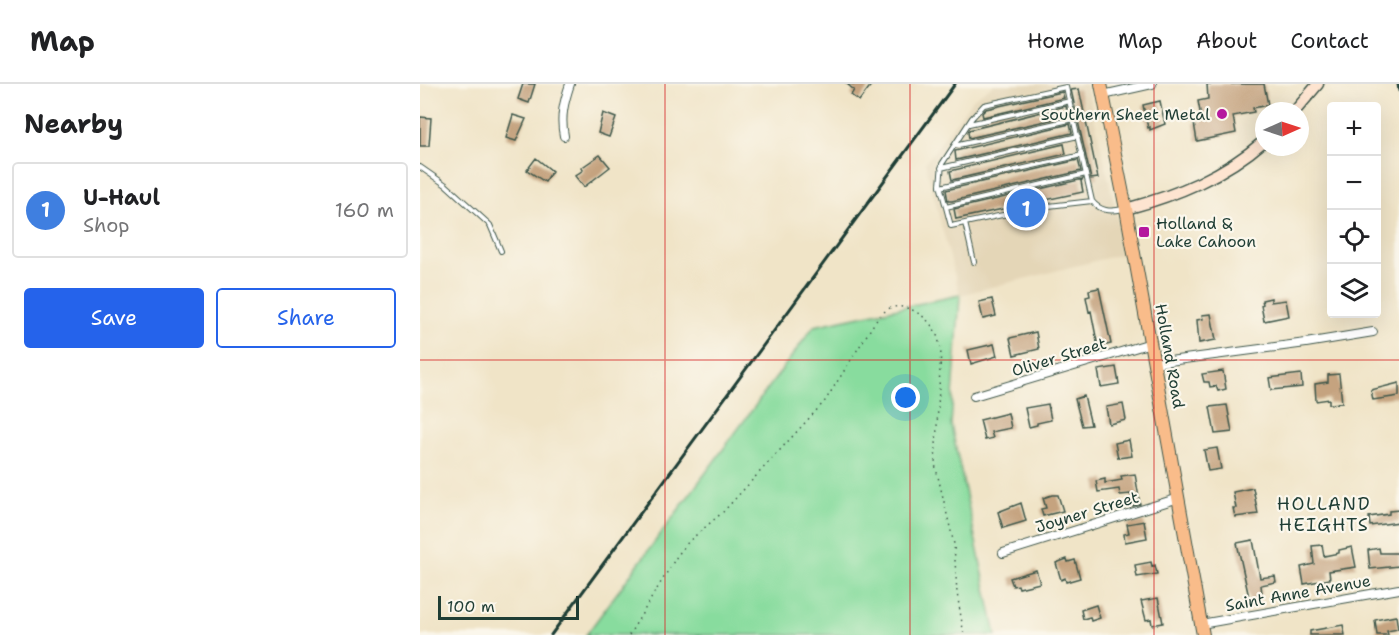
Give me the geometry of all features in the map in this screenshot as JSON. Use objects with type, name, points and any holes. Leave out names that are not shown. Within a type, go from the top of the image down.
[{"type":"main road","name":"Holland Road","points":[[1108,89],[1126,208],[1202,629]]},
{"type":"street","points":[[564,136],[563,105],[570,84]]},
{"type":"street","points":[[1108,89],[1152,84]]},
{"type":"street","points":[[1303,102],[1318,84]]},
{"type":"street","points":[[1126,208],[1160,199],[1206,180],[1255,148]]},
{"type":"street","points":[[1154,363],[1373,332]]},
{"type":"street","name":"Oliver Street","points":[[974,396],[1151,343]]},
{"type":"street","name":"Joyner Street","points":[[1003,553],[1179,498]]},
{"type":"street","name":"Saint Anne Avenue","points":[[1202,629],[1399,589]]},
{"type":"lane","points":[[1092,201],[1040,207],[951,226],[940,187],[941,168],[968,124],[984,105],[1066,87],[1092,201],[1098,208],[1108,210],[1126,208]]},
{"type":"lane","points":[[968,124],[1070,102]]},
{"type":"lane","points":[[953,146],[1074,119]]},
{"type":"lane","points":[[941,168],[1078,136]]},
{"type":"lane","points":[[940,187],[1082,154]]},
{"type":"lane","points":[[420,167],[446,185],[490,225],[501,251]]},
{"type":"lane","points":[[946,207],[1086,174]]},
{"type":"lane","points":[[965,223],[974,262]]},
{"type":"path","points":[[629,635],[677,556],[689,541],[723,512],[825,401],[875,322],[895,307],[906,309],[927,320],[936,333],[941,350],[936,464],[954,544],[957,593],[964,635]]},
{"type":"shaded area","points":[[994,84],[1086,84],[1126,253],[960,295],[925,163],[972,100]]},
{"type":"green space","points":[[960,295],[951,425],[996,635],[586,635],[814,326]]},
{"type":"building","points":[[523,84],[535,84],[529,103],[518,99]]},
{"type":"building","points":[[847,84],[872,84],[859,101],[851,95],[854,90]]},
{"type":"building","name":"Southern Sheet Metal","points":[[1207,84],[1264,84],[1267,102],[1255,102],[1254,112],[1233,116],[1236,133],[1197,141],[1194,123],[1202,122],[1198,101],[1208,99]]},
{"type":"building","points":[[1079,89],[1098,178],[1091,179],[1071,90]]},
{"type":"building","points":[[1062,92],[1064,98],[983,117],[982,113],[986,109]]},
{"type":"building","points":[[1160,101],[1165,124],[1150,130],[1143,105]]},
{"type":"building","points":[[1066,106],[1068,116],[969,138],[969,130]]},
{"type":"building","points":[[603,113],[616,118],[609,137],[598,133]]},
{"type":"building","points":[[513,115],[526,119],[516,141],[506,138]]},
{"type":"building","points":[[420,117],[431,118],[429,146],[420,146]]},
{"type":"building","points":[[1070,124],[1072,133],[956,160],[955,151]]},
{"type":"building","points":[[1064,144],[1066,154],[952,180],[950,171]]},
{"type":"building","points":[[600,155],[610,167],[584,187],[575,176],[583,170],[581,168]]},
{"type":"building","points":[[536,158],[552,171],[545,182],[527,170]]},
{"type":"building","points":[[1078,160],[1081,171],[948,201],[946,190]]},
{"type":"building","points":[[1083,179],[1081,181],[1083,192],[956,219],[954,209]]},
{"type":"building","points":[[1099,288],[1111,344],[1098,347],[1086,297],[1090,296],[1089,290]]},
{"type":"building","points":[[1271,298],[1271,302],[1286,300],[1289,316],[1264,321],[1262,300]]},
{"type":"building","points":[[992,299],[996,316],[983,319],[979,302]]},
{"type":"building","points":[[1211,314],[1216,340],[1199,343],[1197,320],[1203,319],[1202,315]]},
{"type":"building","points":[[1036,332],[1039,349],[1014,355],[1010,338]]},
{"type":"building","points":[[994,344],[997,356],[971,364],[968,350]]},
{"type":"building","points":[[1116,367],[1119,384],[1101,387],[1098,370]]},
{"type":"building","points":[[1223,371],[1226,389],[1218,391],[1216,386],[1210,387],[1209,382],[1204,382],[1202,374]]},
{"type":"building","points":[[1301,374],[1302,387],[1271,390],[1269,378]]},
{"type":"building","points":[[1339,374],[1342,403],[1329,404],[1329,399],[1316,401],[1315,384],[1328,382],[1328,375]]},
{"type":"building","points":[[1399,383],[1399,396],[1373,400],[1371,390]]},
{"type":"building","points":[[1084,396],[1091,425],[1082,426],[1075,399]]},
{"type":"building","points":[[1048,404],[1051,420],[1029,427],[1025,408]]},
{"type":"building","points":[[1123,404],[1126,420],[1109,424],[1106,407]]},
{"type":"building","points":[[1227,405],[1232,432],[1215,434],[1210,407]]},
{"type":"building","points":[[1008,413],[1011,428],[991,432],[993,438],[985,440],[980,420]]},
{"type":"building","points":[[1129,440],[1132,456],[1118,458],[1115,443]]},
{"type":"building","points":[[1217,448],[1221,469],[1208,471],[1204,450]]},
{"type":"building","points":[[1135,474],[1140,504],[1133,506],[1131,494],[1120,495],[1119,489],[1098,492],[1096,481],[1105,479],[1105,483],[1122,480],[1121,476]]},
{"type":"building","points":[[1253,488],[1258,514],[1235,517],[1233,492]]},
{"type":"building","points":[[1058,495],[1063,511],[1043,516],[1041,509],[1046,508],[1043,498]]},
{"type":"building","points":[[1021,503],[1026,521],[1003,528],[998,512]]},
{"type":"building","points":[[1399,510],[1399,522],[1370,526],[1369,517]]},
{"type":"building","points":[[1144,521],[1147,538],[1125,542],[1124,534],[1129,533],[1127,524]]},
{"type":"building","points":[[1253,540],[1260,578],[1275,576],[1276,582],[1261,585],[1262,594],[1258,595],[1258,600],[1250,602],[1237,543]]},
{"type":"building","points":[[1322,545],[1324,556],[1352,547],[1356,567],[1329,571],[1330,579],[1304,584],[1301,567],[1314,564],[1312,546]]},
{"type":"building","points":[[1379,548],[1380,553],[1399,553],[1399,566],[1370,569],[1368,550]]},
{"type":"building","points":[[1067,559],[1068,562],[1075,560],[1080,578],[1066,582],[1065,578],[1061,580],[1056,563]]},
{"type":"building","points":[[1151,562],[1152,566],[1155,565],[1157,574],[1137,577],[1135,565]]},
{"type":"building","points":[[1036,570],[1040,583],[1019,588],[1018,585],[1013,586],[1010,578]]},
{"type":"building","points":[[1158,598],[1163,623],[1152,625],[1151,619],[1146,620],[1141,601]]},
{"type":"building","points":[[1096,605],[1100,618],[1091,621],[1090,617],[1083,619],[1081,610]]},
{"type":"building","points":[[1396,616],[1398,629],[1387,631],[1388,635],[1377,635],[1375,620]]},
{"type":"building","points":[[1343,625],[1345,635],[1310,635],[1310,631]]},
{"type":"railway","points":[[551,635],[955,84]]},
{"type":"railway","points":[[1398,84],[1399,91]]},
{"type":"place","name":"Southern Sheet Metal","points":[[1222,114]]},
{"type":"place","name":"U-Haul","points":[[1026,208]]},
{"type":"place","name":"Holland & Lake Cahoon","points":[[1144,232]]},
{"type":"district","name":"HOLLAND HEIGHTS","points":[[1324,514]]}]
